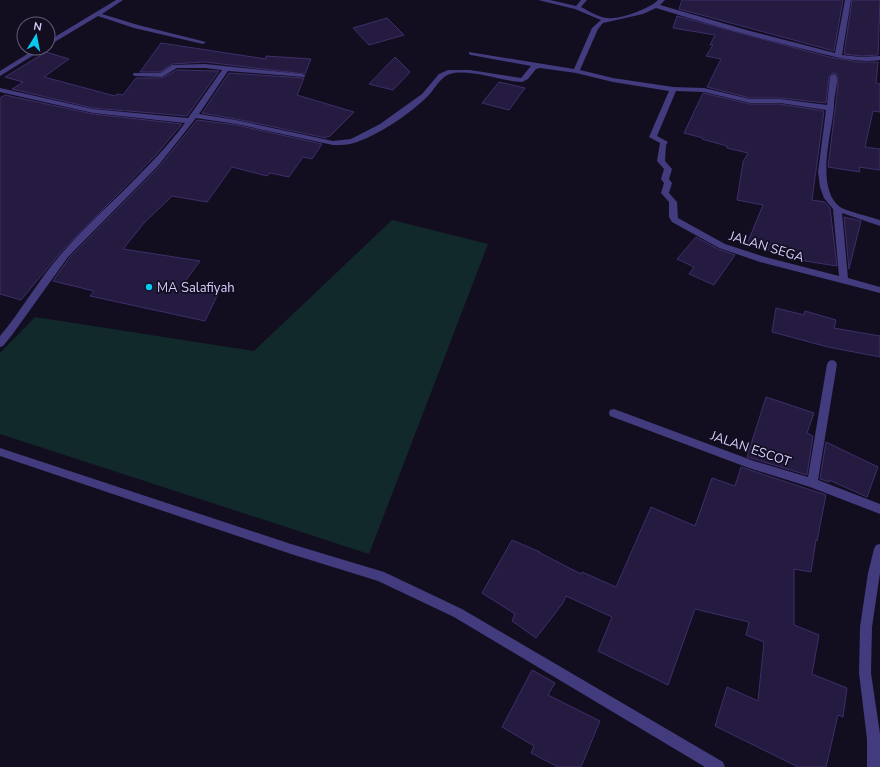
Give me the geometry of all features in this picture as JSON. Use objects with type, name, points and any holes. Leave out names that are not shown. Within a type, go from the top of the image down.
[{"type":"street","points":[[56,39],[120,0]]},
{"type":"street","points":[[541,0],[577,8],[606,20]]},
{"type":"street","points":[[577,8],[584,0]]},
{"type":"street","points":[[576,71],[595,28],[601,22],[634,15],[656,6],[662,0]]},
{"type":"street","points":[[838,55],[848,0]]},
{"type":"street","points":[[656,6],[738,31],[838,55],[862,59],[880,58]]},
{"type":"street","points":[[97,14],[136,27],[203,42]]},
{"type":"street","points":[[471,53],[576,71],[613,80],[673,88],[704,90],[750,101],[780,101],[831,108]]},
{"type":"street","points":[[0,74],[29,56]]},
{"type":"street","points":[[135,74],[162,75],[172,67],[204,66],[302,76]]},
{"type":"street","points":[[0,90],[93,112],[236,122],[333,143],[346,143],[356,140],[377,129],[430,90],[444,74],[453,71],[522,80],[526,78],[534,67],[540,66]]},
{"type":"street","points":[[0,343],[41,285],[64,256],[95,222],[155,164],[193,119],[226,69]]},
{"type":"street","points":[[834,76],[822,172],[824,187],[828,198],[836,209],[844,280],[880,290]]},
{"type":"street","name":"JALAN SEGA","points":[[673,88],[653,138],[664,142],[662,145],[661,161],[668,169],[664,179],[668,183],[665,193],[673,202],[673,217],[675,220],[722,246],[763,260],[844,280]]},
{"type":"street","points":[[836,209],[880,223]]},
{"type":"street","points":[[812,483],[832,364]]},
{"type":"street","name":"JALAN ESCOT","points":[[614,413],[753,465],[812,483],[880,509]]},
{"type":"street","points":[[0,452],[380,576],[458,613],[718,767]]},
{"type":"street","points":[[874,767],[874,739],[865,673],[866,627],[880,549]]},
{"type":"green space","points":[[392,220],[488,244],[369,554],[0,434],[0,353],[35,317],[254,351]]},
{"type":"building","points":[[682,0],[843,0],[834,51],[679,9]]},
{"type":"building","points":[[852,0],[880,0],[878,55],[861,56],[844,54]]},
{"type":"building","points":[[677,16],[829,57],[859,62],[878,62],[876,83],[880,84],[880,112],[873,111],[865,147],[880,149],[880,170],[859,167],[860,172],[828,167],[838,86],[837,74],[833,73],[829,76],[826,103],[780,98],[750,98],[707,87],[721,59],[706,56],[713,45],[710,45],[715,35],[673,28]]},
{"type":"building","points":[[387,18],[404,35],[369,45],[353,28]]},
{"type":"building","points":[[161,43],[266,59],[266,56],[311,59],[305,74],[205,62],[172,64],[160,72],[140,72]]},
{"type":"building","points":[[56,55],[69,59],[44,77],[115,96],[117,94],[123,95],[136,78],[162,78],[177,70],[219,71],[187,116],[93,108],[12,89],[23,82],[5,77],[39,56]]},
{"type":"building","points":[[395,57],[410,72],[393,90],[369,84]]},
{"type":"building","points":[[229,73],[304,78],[297,95],[354,112],[329,137],[327,136],[326,138],[202,113]]},
{"type":"building","points":[[499,82],[525,88],[509,110],[482,103]]},
{"type":"building","points":[[703,93],[750,104],[780,104],[824,111],[812,200],[825,202],[830,208],[837,266],[805,261],[747,244],[763,205],[737,200],[743,162],[748,153],[727,148],[727,146],[684,133]]},
{"type":"building","points":[[5,95],[93,114],[182,124],[155,156],[61,252],[21,300],[0,294],[0,98]]},
{"type":"building","points":[[197,120],[236,125],[322,144],[312,159],[303,157],[289,177],[270,173],[267,176],[232,167],[207,202],[172,196],[144,223],[123,249],[200,261],[184,283],[219,292],[205,321],[90,296],[94,291],[53,281],[69,258],[159,167]]},
{"type":"building","points":[[844,217],[861,221],[849,269]]},
{"type":"building","points":[[696,237],[718,249],[735,255],[714,285],[689,274],[694,267],[677,259]]},
{"type":"building","points":[[776,308],[804,315],[805,311],[836,320],[834,328],[880,336],[880,357],[828,347],[772,332]]},
{"type":"building","points":[[766,397],[814,413],[807,433],[813,436],[807,475],[747,457]]},
{"type":"building","points":[[826,442],[878,467],[867,497],[829,480],[829,482],[820,479]]},
{"type":"building","points":[[741,467],[826,495],[817,541],[816,540],[811,572],[794,569],[794,625],[819,635],[812,674],[847,688],[843,717],[838,715],[826,767],[798,767],[715,726],[727,687],[758,701],[764,642],[746,635],[749,622],[695,609],[668,685],[598,651],[612,617],[566,596],[563,603],[536,638],[512,621],[515,614],[482,593],[512,540],[540,552],[581,574],[582,572],[616,587],[651,507],[695,526],[712,478],[735,486]]},
{"type":"building","points":[[532,670],[555,683],[548,695],[600,721],[581,767],[558,767],[531,753],[534,746],[502,727]]},
{"type":"place","name":"MA Salafiyah","points":[[149,287]]}]
